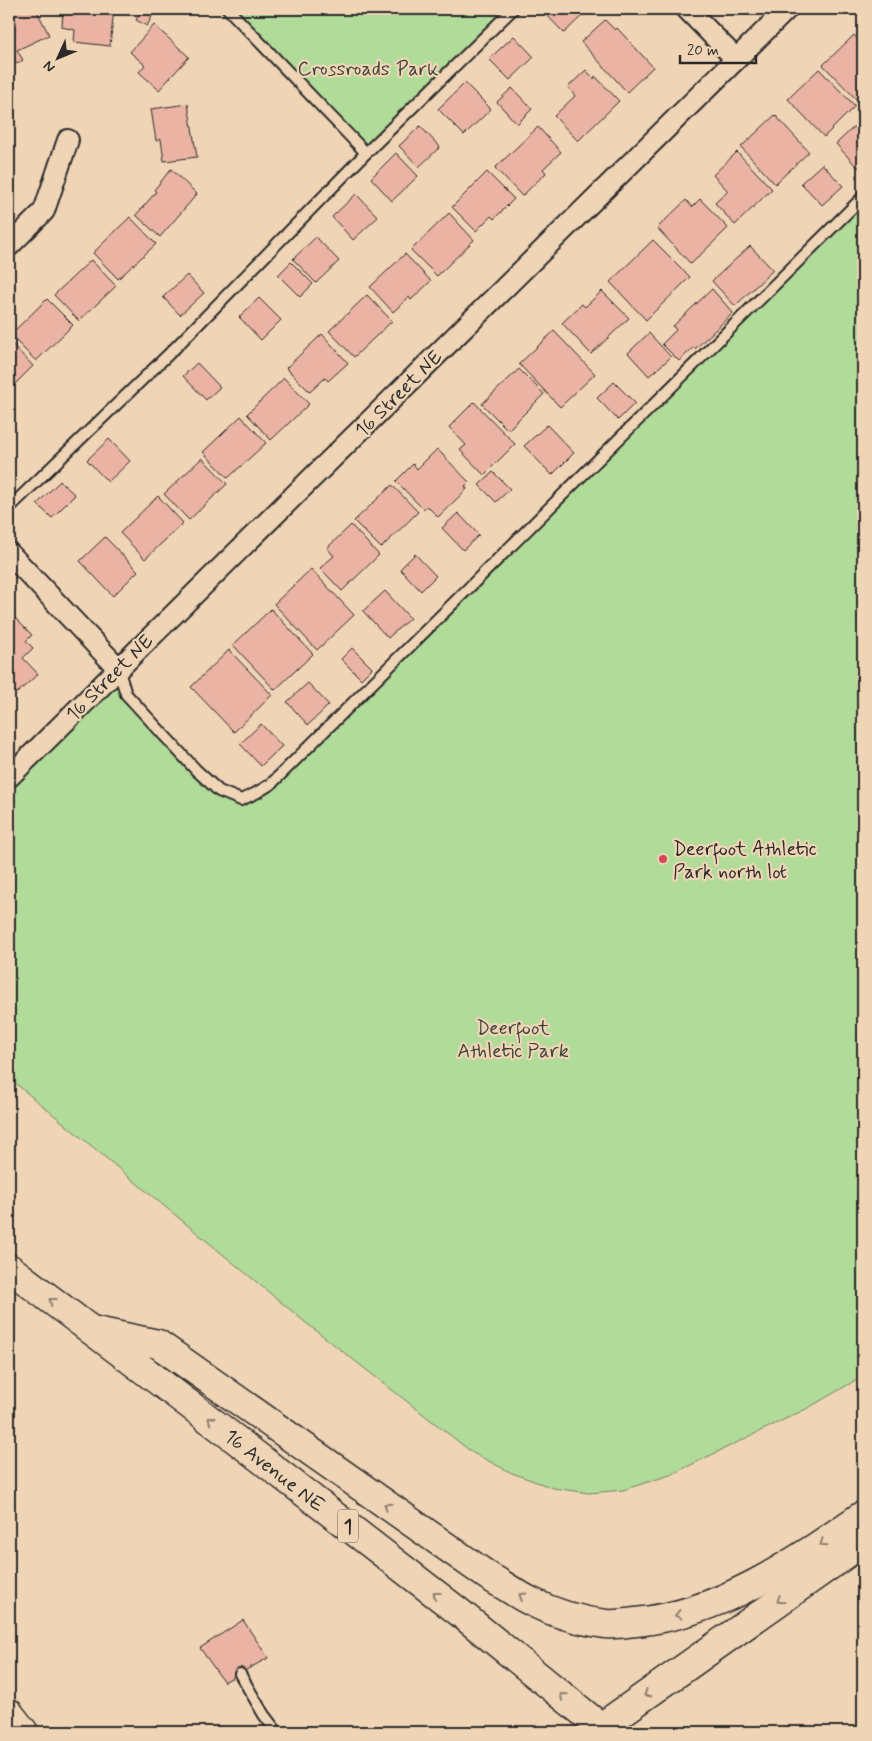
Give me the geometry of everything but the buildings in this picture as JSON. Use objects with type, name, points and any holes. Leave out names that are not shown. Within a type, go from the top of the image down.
[{"type":"highway","name":"16 Avenue NE","points":[[9,1268],[459,1612],[601,1730]]},
{"type":"highway","points":[[91,1330],[158,1344],[481,1570],[530,1601],[568,1616],[607,1625],[658,1620],[686,1614],[715,1603],[809,1552],[863,1515]]},
{"type":"highway","points":[[601,1730],[863,1542]]},
{"type":"highway","points":[[9,1713],[24,1732]]},
{"type":"street","points":[[688,9],[736,59]]},
{"type":"street","name":"16 Street NE","points":[[9,777],[787,9]]},
{"type":"street","points":[[9,246],[44,211],[68,140]]},
{"type":"street","points":[[9,553],[118,668]]},
{"type":"lane","points":[[228,9],[366,153]]},
{"type":"lane","points":[[9,508],[172,350],[366,153],[513,9]]},
{"type":"lane","points":[[118,668],[126,694],[196,770],[218,791],[241,800],[256,794],[278,777],[863,197]]},
{"type":"lane","points":[[240,1674],[264,1715],[277,1732]]},
{"type":"green space","name":"Crossroads Park","points":[[228,9],[513,9],[366,153]]},
{"type":"green space","name":"Deerfoot Athletic Park","points":[[863,197],[863,1376],[808,1408],[670,1475],[623,1490],[589,1493],[553,1488],[512,1473],[473,1453],[305,1322],[9,1078],[9,777],[118,668],[126,694],[196,770],[241,800],[256,793]]},
{"type":"place","name":"Deerfoot Athletic Park north lot","points":[[663,859]]}]
